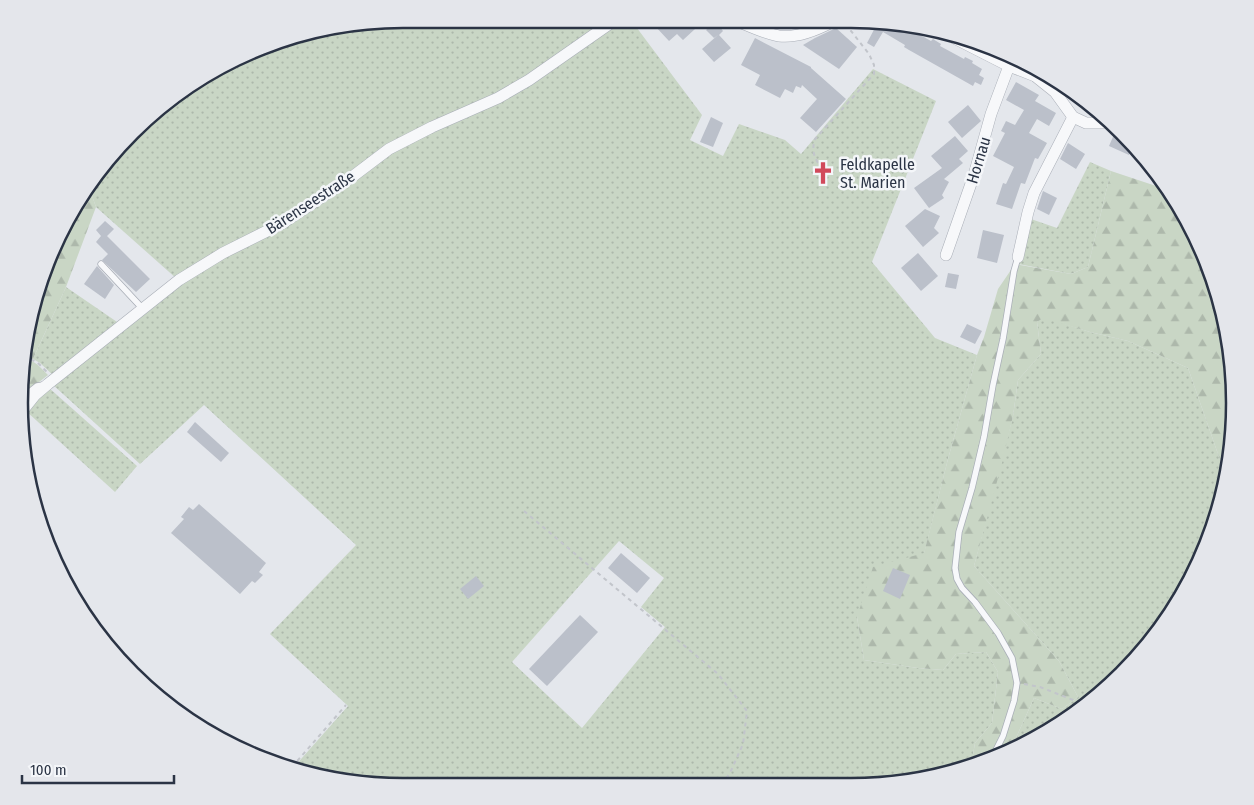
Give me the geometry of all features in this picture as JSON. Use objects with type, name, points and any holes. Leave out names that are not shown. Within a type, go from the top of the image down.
[{"type":"street","name":"Bärenseestraße","points":[[28,404],[51,381],[179,280],[223,253],[283,223],[352,177],[389,149],[432,127],[498,98],[529,80],[604,28]]},
{"type":"street","points":[[756,28],[777,36],[788,36],[820,28]]},
{"type":"street","points":[[970,47],[1008,66],[1035,76],[1055,92],[1074,117],[1086,123],[1101,123]]},
{"type":"street","name":"Hornau","points":[[946,255],[974,175],[991,114],[1008,66]]},
{"type":"street","points":[[1018,257],[1034,193],[1074,117]]},
{"type":"lane","points":[[997,748],[1003,736],[1014,701],[1017,683],[1012,658],[998,633],[962,588],[957,579],[955,568],[959,532],[984,437],[1018,257]]},
{"type":"lane","points":[[101,264],[143,309]]},
{"type":"lane","points":[[28,393],[37,386],[51,381]]},
{"type":"path","points":[[818,163],[813,154],[815,139],[874,74],[874,65],[869,54],[849,28]]},
{"type":"path","points":[[30,359],[39,364],[51,381]]},
{"type":"path","points":[[524,511],[718,674],[747,711],[743,744],[726,778]]},
{"type":"path","points":[[1017,683],[1040,686],[1077,702]]},
{"type":"path","points":[[296,762],[346,705]]},
{"type":"green space","points":[[378,28],[599,28],[527,78],[429,125],[283,220],[177,279],[96,207],[91,194],[121,155],[155,121],[174,105],[215,78],[237,66],[282,47],[329,35]]},
{"type":"green space","points":[[607,28],[637,28],[702,115],[690,140],[723,156],[739,124],[785,140],[801,154],[873,69],[936,101],[872,262],[935,338],[977,355],[924,554],[857,617],[864,660],[943,670],[956,654],[986,652],[998,672],[992,723],[975,743],[972,758],[925,770],[876,777],[852,778],[402,778],[354,774],[298,763],[348,706],[270,634],[356,545],[204,405],[140,464],[52,384],[182,284],[391,151],[500,99]],"holes":[[[619,541],[664,578],[641,607],[665,627],[582,728],[512,662]]]},
{"type":"green space","points":[[1090,162],[1111,171],[1088,267],[1071,274],[1018,264],[1028,218],[1057,228]]},
{"type":"green space","points":[[1111,171],[1158,187],[1188,237],[1207,282],[1214,305],[1226,378],[1226,427],[1221,463],[1188,368],[1128,341],[1043,318],[1037,322],[1041,354],[1018,380],[1013,416],[1001,467],[974,566],[1059,661],[1078,697],[1062,709],[1034,698],[1015,740],[972,758],[975,743],[992,723],[998,672],[986,652],[956,654],[943,670],[864,660],[857,617],[873,567],[924,553],[977,355],[998,289],[1015,264],[1071,274],[1088,267]]},
{"type":"green space","points":[[91,194],[96,207],[66,287],[32,361],[48,375],[28,391],[35,329],[47,282],[66,237]]},
{"type":"green space","points":[[66,287],[120,324],[54,376],[33,359]]},
{"type":"green space","points":[[1043,317],[1090,332],[1128,341],[1188,368],[1221,463],[1214,500],[1198,546],[1176,590],[1149,631],[1117,668],[1080,700],[1039,727],[1015,740],[1034,698],[1062,709],[1078,697],[1059,661],[974,566],[1013,416],[1018,380],[1041,354],[1037,322]]},
{"type":"green space","points":[[48,387],[137,466],[115,492],[28,413],[28,409]]},
{"type":"building","points":[[657,28],[695,29],[683,40],[677,34],[669,41]]},
{"type":"building","points":[[708,28],[721,28],[723,31],[719,35],[731,48],[714,62],[702,49],[718,35],[714,38],[706,30]]},
{"type":"building","points":[[836,28],[857,47],[839,69],[803,45]]},
{"type":"building","points":[[875,28],[918,34],[931,41],[933,39],[941,44],[940,46],[964,59],[965,57],[973,61],[972,63],[982,69],[979,75],[984,78],[981,85],[975,82],[973,86],[904,47],[905,45],[883,32],[874,47],[867,43]]},
{"type":"building","points":[[755,38],[811,67],[846,99],[816,132],[800,118],[817,99],[802,85],[801,88],[796,86],[793,93],[785,89],[780,98],[755,85],[760,75],[741,65]]},
{"type":"building","points":[[1016,82],[1039,95],[1035,101],[1056,113],[1049,126],[1037,119],[1029,133],[1047,143],[1038,159],[1035,158],[1025,184],[1021,183],[1012,209],[996,204],[1003,183],[1006,184],[1014,167],[993,156],[1005,133],[1001,131],[1006,121],[1015,125],[1024,110],[1006,100]]},
{"type":"building","points":[[968,105],[981,121],[962,138],[948,122]]},
{"type":"building","points":[[711,117],[723,123],[713,147],[700,142]]},
{"type":"building","points":[[1114,134],[1131,153],[1129,155],[1109,146]]},
{"type":"building","points":[[955,136],[968,151],[959,159],[963,163],[944,179],[949,182],[942,195],[944,198],[929,208],[914,188],[942,168],[931,156]]},
{"type":"building","points":[[1068,143],[1085,154],[1076,169],[1060,159]]},
{"type":"building","points":[[1043,191],[1057,198],[1049,215],[1037,209]]},
{"type":"building","points":[[925,209],[940,216],[934,228],[939,233],[923,247],[905,226]]},
{"type":"building","points":[[105,221],[114,229],[107,236],[150,279],[136,292],[102,260],[108,254],[96,242],[101,236],[96,230]]},
{"type":"building","points":[[983,230],[1004,235],[997,263],[977,258]]},
{"type":"building","points":[[918,253],[938,276],[921,291],[901,268]]},
{"type":"building","points":[[97,266],[114,285],[105,299],[84,284]]},
{"type":"building","points":[[948,273],[959,275],[956,289],[945,287]]},
{"type":"building","points":[[967,324],[982,331],[975,344],[960,337]]},
{"type":"building","points":[[195,422],[229,453],[221,462],[187,432]]},
{"type":"building","points":[[199,504],[266,563],[259,572],[263,575],[255,583],[252,581],[240,594],[171,533],[184,519],[181,517],[189,507],[193,510]]},
{"type":"building","points":[[621,553],[650,578],[637,593],[608,568]]},
{"type":"building","points":[[893,568],[910,575],[900,599],[883,591]]},
{"type":"building","points":[[476,576],[484,586],[468,599],[460,589]]},
{"type":"building","points":[[580,615],[598,632],[547,686],[529,669]]},
{"type":"place","name":"Feldkapelle St. Marien","points":[[823,173]]}]
